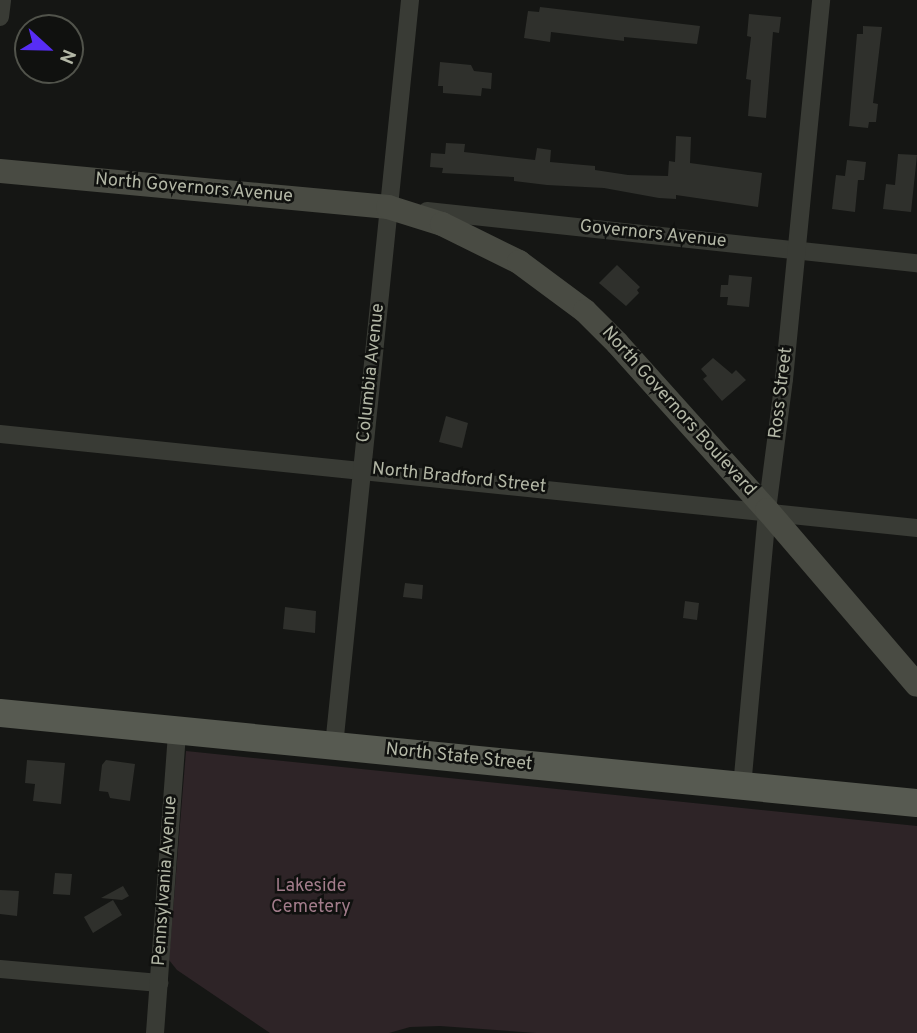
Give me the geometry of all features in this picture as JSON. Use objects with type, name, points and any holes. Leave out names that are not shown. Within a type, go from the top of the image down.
[{"type":"main road","name":"North Governors Avenue","points":[[0,172],[388,207]]},
{"type":"main road","name":"North Governors Boulevard","points":[[388,207],[480,240],[554,285],[617,343],[767,510],[917,685]]},
{"type":"main road","name":"North State Street","points":[[0,713],[917,803]]},
{"type":"street","points":[[0,17],[2,0]]},
{"type":"street","name":"Columbia Avenue","points":[[334,746],[410,0]]},
{"type":"street","name":"Ross Street","points":[[742,787],[767,510],[797,251],[821,0]]},
{"type":"street","name":"Governors Avenue","points":[[388,207],[917,263]]},
{"type":"street","name":"North Bradford Street","points":[[0,434],[767,510],[917,528]]},
{"type":"street","name":"Pennsylvania Avenue","points":[[155,1033],[177,730]]},
{"type":"street","points":[[0,969],[159,982]]},
{"type":"green space","name":"Lakeside Cemetery","points":[[186,751],[917,826],[917,1033],[536,1033],[440,1026],[410,1027],[389,1033],[270,1033],[177,970],[169,960]]},
{"type":"building","points":[[540,7],[700,26],[697,44],[624,37],[624,41],[551,32],[550,42],[524,38],[528,11],[539,12]]},
{"type":"building","points":[[749,14],[781,17],[779,33],[773,32],[766,118],[748,116],[751,80],[746,79],[751,37],[747,36]]},
{"type":"building","points":[[863,26],[882,27],[873,103],[878,104],[876,122],[869,122],[868,128],[849,126],[857,34],[863,34]]},
{"type":"building","points":[[440,62],[471,65],[474,71],[492,73],[491,89],[482,88],[481,96],[443,93],[443,86],[438,86]]},
{"type":"building","points":[[676,136],[691,137],[690,163],[762,173],[758,207],[676,195],[676,199],[659,198],[604,188],[514,181],[514,177],[442,173],[443,168],[430,167],[431,153],[445,154],[446,143],[465,144],[464,152],[535,160],[537,148],[551,150],[550,162],[595,166],[595,170],[628,175],[668,176],[669,161],[675,162]]},
{"type":"building","points":[[898,154],[917,155],[911,212],[883,209],[886,184],[895,185]]},
{"type":"building","points":[[847,160],[866,162],[864,180],[858,180],[855,212],[832,209],[836,175],[845,176]]},
{"type":"building","points":[[617,265],[640,287],[637,290],[639,293],[626,306],[599,283]]},
{"type":"building","points":[[729,275],[752,277],[749,307],[727,305],[728,297],[720,297],[721,285],[728,285]]},
{"type":"building","points":[[713,358],[732,374],[736,370],[746,380],[722,401],[703,379],[707,376],[701,369]]},
{"type":"building","points":[[446,416],[468,423],[462,448],[439,442]]},
{"type":"building","points":[[405,583],[423,585],[422,599],[403,597]]},
{"type":"building","points":[[685,601],[699,603],[697,620],[683,618]]},
{"type":"building","points":[[285,607],[316,611],[315,633],[283,629]]},
{"type":"building","points":[[27,760],[65,763],[61,804],[33,801],[35,784],[25,783]]},
{"type":"building","points":[[106,760],[135,764],[130,801],[110,798],[108,792],[99,791],[102,765]]},
{"type":"building","points":[[55,873],[72,874],[70,895],[53,894]]},
{"type":"building","points":[[123,886],[129,896],[122,900],[101,898]]},
{"type":"building","points":[[0,890],[19,891],[17,916],[0,914]]},
{"type":"building","points":[[113,900],[122,915],[93,933],[84,917]]}]
